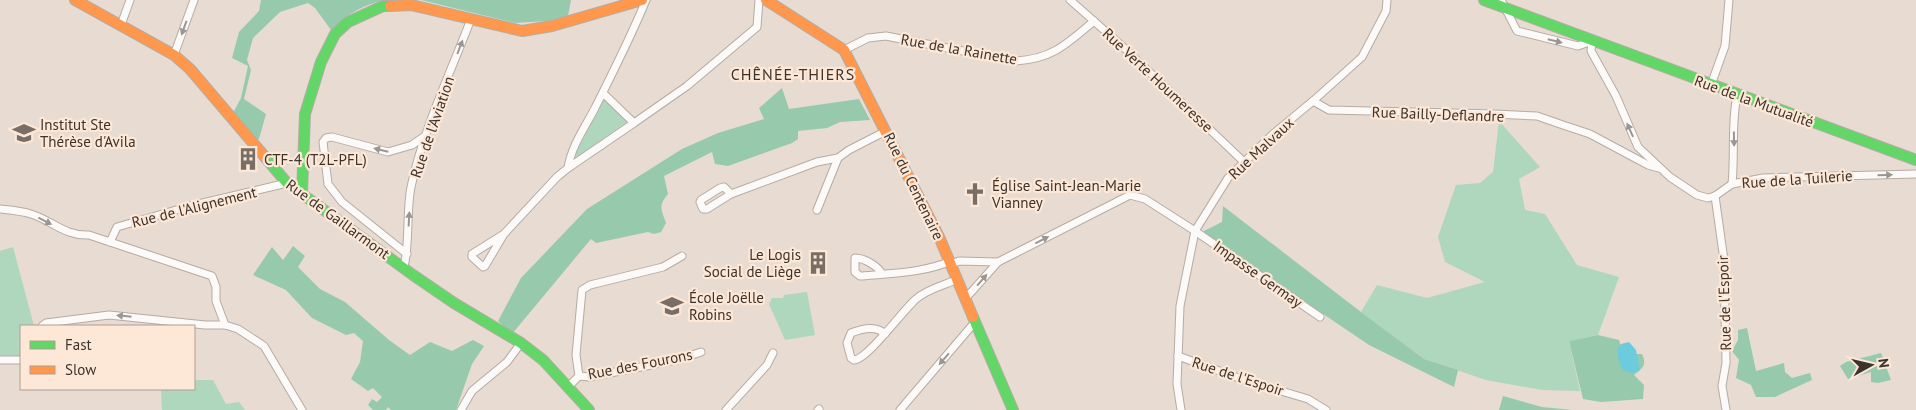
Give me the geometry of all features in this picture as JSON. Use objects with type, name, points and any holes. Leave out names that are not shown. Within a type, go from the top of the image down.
[{"type":"street","name":"Rue de Gaillarmont","points":[[75,0],[174,55],[190,69],[287,183],[454,302],[521,343],[543,360],[589,410]]},
{"type":"street","points":[[121,25],[130,0]]},
{"type":"street","points":[[174,55],[194,0]]},
{"type":"street","points":[[302,194],[305,114],[321,62],[335,34],[348,22],[387,5],[415,6],[522,31],[552,26],[642,0]]},
{"type":"street","points":[[568,168],[570,156],[633,34],[646,0]]},
{"type":"street","points":[[504,234],[472,254],[472,257],[483,267],[485,266],[504,234],[557,177],[687,86],[757,27],[759,0]]},
{"type":"street","name":"Rue du Centenaire","points":[[766,0],[844,50],[951,263],[1011,409]]},
{"type":"street","name":"Rue Verte Houmeresse","points":[[1070,0],[1121,44],[1244,162]]},
{"type":"street","name":"Rue Malvaux","points":[[1181,410],[1177,384],[1180,306],[1195,231],[1228,178],[1272,135],[1362,57],[1386,11],[1387,0]]},
{"type":"street","name":"Rue de la Mutualité","points":[[1484,0],[1504,5],[1592,41],[1916,160]]},
{"type":"street","points":[[1711,85],[1725,46],[1729,0]]},
{"type":"street","name":"Rue de la Mutualité","points":[[1504,5],[1517,31],[1570,45],[1578,46],[1592,41]]},
{"type":"street","name":"Rue de l'Aviation","points":[[404,267],[407,254],[411,189],[426,136],[471,19]]},
{"type":"street","name":"Rue de la Rainette","points":[[844,50],[868,38],[886,36],[1014,61],[1032,61],[1049,56],[1094,21]]},
{"type":"street","points":[[1592,41],[1591,51],[1616,96],[1638,147],[1659,168],[1697,195],[1708,198],[1715,196]]},
{"type":"street","points":[[603,93],[634,122]]},
{"type":"street","points":[[1732,184],[1734,111],[1737,95]]},
{"type":"street","name":"Rue Bailly-Deflandre","points":[[1313,101],[1329,110],[1494,114],[1518,117],[1528,115],[1590,134],[1648,165],[1659,168]]},
{"type":"street","points":[[731,194],[817,162],[838,158],[849,150],[886,131]]},
{"type":"street","points":[[407,254],[342,202],[328,184],[323,142],[326,138],[332,137],[388,152],[412,145],[426,136]]},
{"type":"street","points":[[817,210],[838,158]]},
{"type":"street","name":"Rue de la Tuilerie","points":[[1715,196],[1732,184],[1763,178],[1916,174]]},
{"type":"street","name":"Rue de l'Alignement","points":[[110,242],[117,227],[190,206],[287,183]]},
{"type":"street","name":"Impasse Germay","points":[[998,262],[1130,195],[1145,199],[1195,231],[1320,317]]},
{"type":"street","name":"Rue de l'Espoir","points":[[1715,196],[1724,260],[1726,363],[1722,386],[1726,410]]},
{"type":"street","points":[[0,209],[31,214],[68,233],[89,235],[212,276],[216,287],[216,301],[225,325]]},
{"type":"street","points":[[568,387],[579,376],[576,355],[582,290],[590,285],[662,267],[682,256]]},
{"type":"street","points":[[882,274],[935,268],[959,262],[998,262]]},
{"type":"street","points":[[966,298],[998,262]]},
{"type":"street","points":[[885,334],[882,330],[872,329],[851,333],[847,343],[851,358],[854,360],[861,358],[885,334],[896,319],[917,298],[958,279]]},
{"type":"street","points":[[44,325],[109,315],[205,325],[225,325],[238,329],[264,346],[302,410]]},
{"type":"street","points":[[900,410],[975,322]]},
{"type":"street","points":[[464,408],[472,391],[507,362],[521,343]]},
{"type":"street","name":"Rue des Fourons","points":[[579,376],[590,377],[681,359],[701,352]]},
{"type":"street","points":[[726,410],[767,365],[773,353]]},
{"type":"street","name":"Rue de l'Espoir","points":[[1178,356],[1244,380],[1308,399],[1326,410]]},
{"type":"street","points":[[0,360],[20,360]]},
{"type":"green space","points":[[261,0],[385,0],[356,11],[331,30],[315,8],[308,3],[280,12],[253,38],[247,60],[251,70],[244,99],[266,114],[259,139],[256,140],[233,113],[241,98],[248,66],[232,58],[239,32],[259,11]]},
{"type":"green space","points":[[421,0],[571,0],[568,16],[547,21],[515,23]]},
{"type":"green space","points":[[782,88],[789,109],[859,99],[870,120],[840,122],[827,128],[798,131],[798,139],[792,143],[728,166],[715,164],[712,152],[664,176],[668,194],[662,205],[666,223],[661,232],[654,234],[648,232],[596,243],[591,239],[512,334],[498,321],[521,278],[587,209],[682,149],[718,133],[764,119],[759,108]]},
{"type":"green space","points":[[606,99],[627,122],[577,157],[575,155],[603,100]]},
{"type":"green space","points":[[1499,121],[1540,167],[1519,179],[1525,210],[1545,214],[1577,265],[1619,277],[1598,335],[1569,341],[1580,391],[1542,390],[1486,380],[1424,359],[1361,312],[1377,285],[1427,298],[1485,282],[1445,262],[1438,237],[1456,185],[1480,183],[1493,172]]},
{"type":"green space","points":[[1223,206],[1424,359],[1458,370],[1454,387],[1369,345],[1202,232],[1222,222]]},
{"type":"green space","points":[[293,246],[305,256],[298,267],[320,289],[345,302],[389,340],[410,355],[430,342],[452,351],[473,340],[484,346],[472,364],[456,410],[391,410],[388,407],[386,410],[373,410],[368,405],[372,399],[377,402],[382,397],[373,388],[368,391],[351,379],[360,362],[363,341],[354,333],[346,335],[312,318],[286,290],[253,275],[272,247],[283,260]]},
{"type":"green space","points":[[13,247],[34,325],[20,325],[20,356],[0,356],[0,251]]},
{"type":"green space","points":[[807,292],[815,335],[785,340],[769,304],[772,298],[783,298],[784,295]]},
{"type":"green space","points":[[1747,328],[1756,371],[1784,363],[1785,372],[1792,378],[1810,373],[1812,380],[1775,397],[1756,397],[1751,385],[1736,378],[1739,360],[1732,351],[1738,340],[1738,330]]},
{"type":"green space","points":[[1598,335],[1619,340],[1622,351],[1628,354],[1642,354],[1643,366],[1634,375],[1644,385],[1643,399],[1601,402],[1583,399],[1569,341]]},
{"type":"green space","points":[[1881,353],[1891,380],[1878,383],[1871,382],[1871,372],[1848,379],[1840,366],[1846,362]]},
{"type":"green space","points":[[195,380],[213,380],[226,404],[239,402],[245,410],[162,410],[161,390],[195,390]]},
{"type":"green space","points":[[1503,396],[1542,407],[1573,410],[1499,410]]},
{"type":"water","points":[[1629,342],[1636,350],[1640,370],[1633,373],[1624,371],[1619,362],[1617,350],[1621,344]]},
{"type":"traffic: fast","points":[[1484,0],[1916,160]]},
{"type":"traffic: fast","points":[[302,193],[305,114],[321,62],[335,34],[348,22],[383,6],[390,6]]},
{"type":"traffic: fast","points":[[265,157],[287,183],[413,275],[454,303],[521,343],[543,360],[589,410]]},
{"type":"traffic: fast","points":[[973,317],[1013,410]]},
{"type":"traffic: slow","points":[[75,0],[174,55],[190,69],[265,157]]},
{"type":"traffic: slow","points":[[390,6],[411,5],[522,31],[552,26],[642,0]]},
{"type":"traffic: slow","points":[[766,0],[844,50],[940,239],[973,317]]},
{"type":"place","name":"Institut Ste Thérèse d'Avila","points":[[24,133]]},
{"type":"place","name":"CTF-4 (T2L-PFL)","points":[[248,159]]},
{"type":"place","name":"Église Saint-Jean-Marie Vianney","points":[[975,194]]},
{"type":"place","name":"Le Logis Social de Liège","points":[[818,263]]},
{"type":"place","name":"École Joëlle Robins","points":[[672,306]]},
{"type":"district","name":"CHÊNÉE-THIERS","points":[[793,74]]}]
